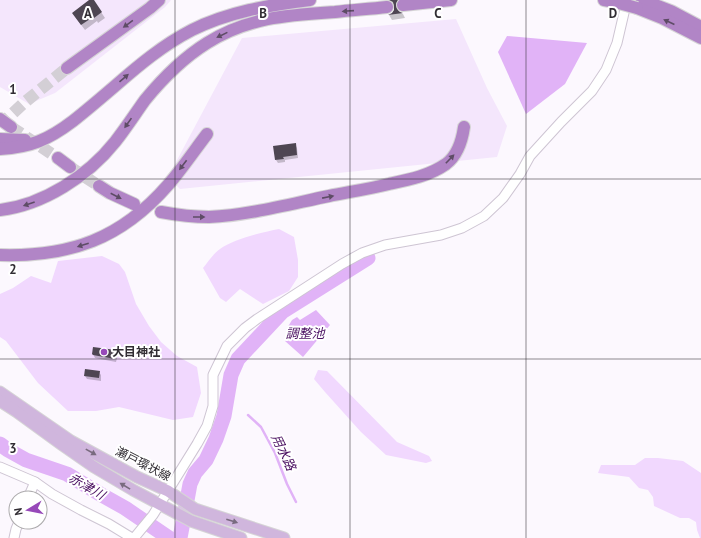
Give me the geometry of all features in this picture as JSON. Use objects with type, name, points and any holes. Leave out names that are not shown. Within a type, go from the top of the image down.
[{"type":"highway","points":[[67,68],[159,0]]},
{"type":"highway","points":[[0,149],[20,146],[50,137],[73,122],[145,60],[160,49],[192,30],[227,16],[246,11],[310,0]]},
{"type":"highway","points":[[403,5],[451,0]]},
{"type":"highway","points":[[610,1],[639,4],[671,12],[701,26]]},
{"type":"highway","points":[[639,4],[669,22],[701,38]]},
{"type":"highway","points":[[0,210],[32,203],[44,198],[80,176],[114,143],[144,101],[168,74],[183,60],[207,42],[251,23],[279,16],[387,7]]},
{"type":"highway","points":[[0,119],[11,127]]},
{"type":"highway","points":[[161,212],[192,217],[227,215],[276,207],[404,181],[430,173],[446,164],[452,158],[461,143],[464,127]]},
{"type":"highway","points":[[0,139],[21,140],[41,138],[62,129]]},
{"type":"highway","points":[[0,255],[35,254],[68,249],[94,241],[119,229],[142,211],[168,185],[207,134]]},
{"type":"highway","points":[[58,158],[70,167]]},
{"type":"highway","points":[[99,186],[134,204]]},
{"type":"main road","name":"瀬戸環状線","points":[[0,392],[71,441],[137,477],[168,491],[195,509],[284,538]]},
{"type":"main road","points":[[0,401],[94,467],[159,505],[191,521],[241,538]]},
{"type":"street","points":[[0,467],[35,482],[52,494],[133,538],[153,515],[207,426],[213,406],[213,375],[226,346],[257,319],[342,264],[362,253],[385,245],[441,235],[462,228],[484,216],[503,198],[520,174],[530,156],[592,91],[606,70],[617,43],[627,0]]},
{"type":"street","points":[[32,490],[35,482]]},
{"type":"shaded area","points":[[0,0],[171,0],[165,7],[55,93],[29,104],[0,87]]},
{"type":"shaded area","points":[[456,19],[487,88],[507,126],[497,157],[180,189],[168,177],[242,38]]},
{"type":"shaded area","points":[[279,229],[294,237],[298,260],[298,277],[289,291],[263,304],[240,289],[226,302],[220,298],[203,268],[213,256],[220,249],[232,242]]},
{"type":"shaded area","points":[[102,256],[119,264],[125,272],[136,304],[149,326],[161,342],[177,356],[197,367],[201,393],[193,417],[173,420],[119,407],[96,411],[68,411],[38,383],[6,341],[0,337],[0,294],[13,288],[31,276],[51,283],[58,261]]},
{"type":"shaded area","points":[[318,370],[327,371],[397,442],[429,456],[432,461],[426,463],[386,455],[361,432],[314,379]]},
{"type":"shaded area","points":[[645,458],[683,461],[701,473],[701,538],[697,530],[696,522],[689,518],[680,518],[654,506],[653,497],[648,490],[639,488],[629,477],[598,473],[601,465],[635,465]]},
{"type":"water","points":[[507,36],[587,43],[565,84],[526,114],[498,52]]},
{"type":"water","name":"調整池","points":[[316,310],[330,325],[303,357],[285,341],[290,333],[286,330],[292,320],[297,317],[300,320]]},
{"type":"building","points":[[89,0],[94,0],[102,12],[81,25],[72,13]]},
{"type":"building","points":[[389,0],[398,0],[396,5],[397,9],[403,13],[388,15],[394,10],[393,2]]},
{"type":"building","points":[[296,143],[297,155],[275,160],[273,146]]},
{"type":"building","name":"大目神社","points":[[93,347],[116,350],[115,359],[93,355]]},
{"type":"building","points":[[85,369],[100,371],[99,378],[84,376]]},
{"type":"waterway","points":[[180,538],[190,484],[195,473],[206,460],[216,439],[224,416],[231,375],[238,359],[282,312],[368,258]]},
{"type":"waterway","name":"用水路","points":[[248,415],[261,427],[275,453],[296,502]]},
{"type":"waterway","name":"赤津川","points":[[0,444],[26,460],[67,474],[125,508],[169,538]]},
{"type":"tunnel","points":[[0,125],[25,102],[67,68]]},
{"type":"tunnel","points":[[11,127],[58,158]]},
{"type":"tunnel","points":[[70,167],[99,186]]},
{"type":"place","name":"大目神社","points":[[104,352]]}]
